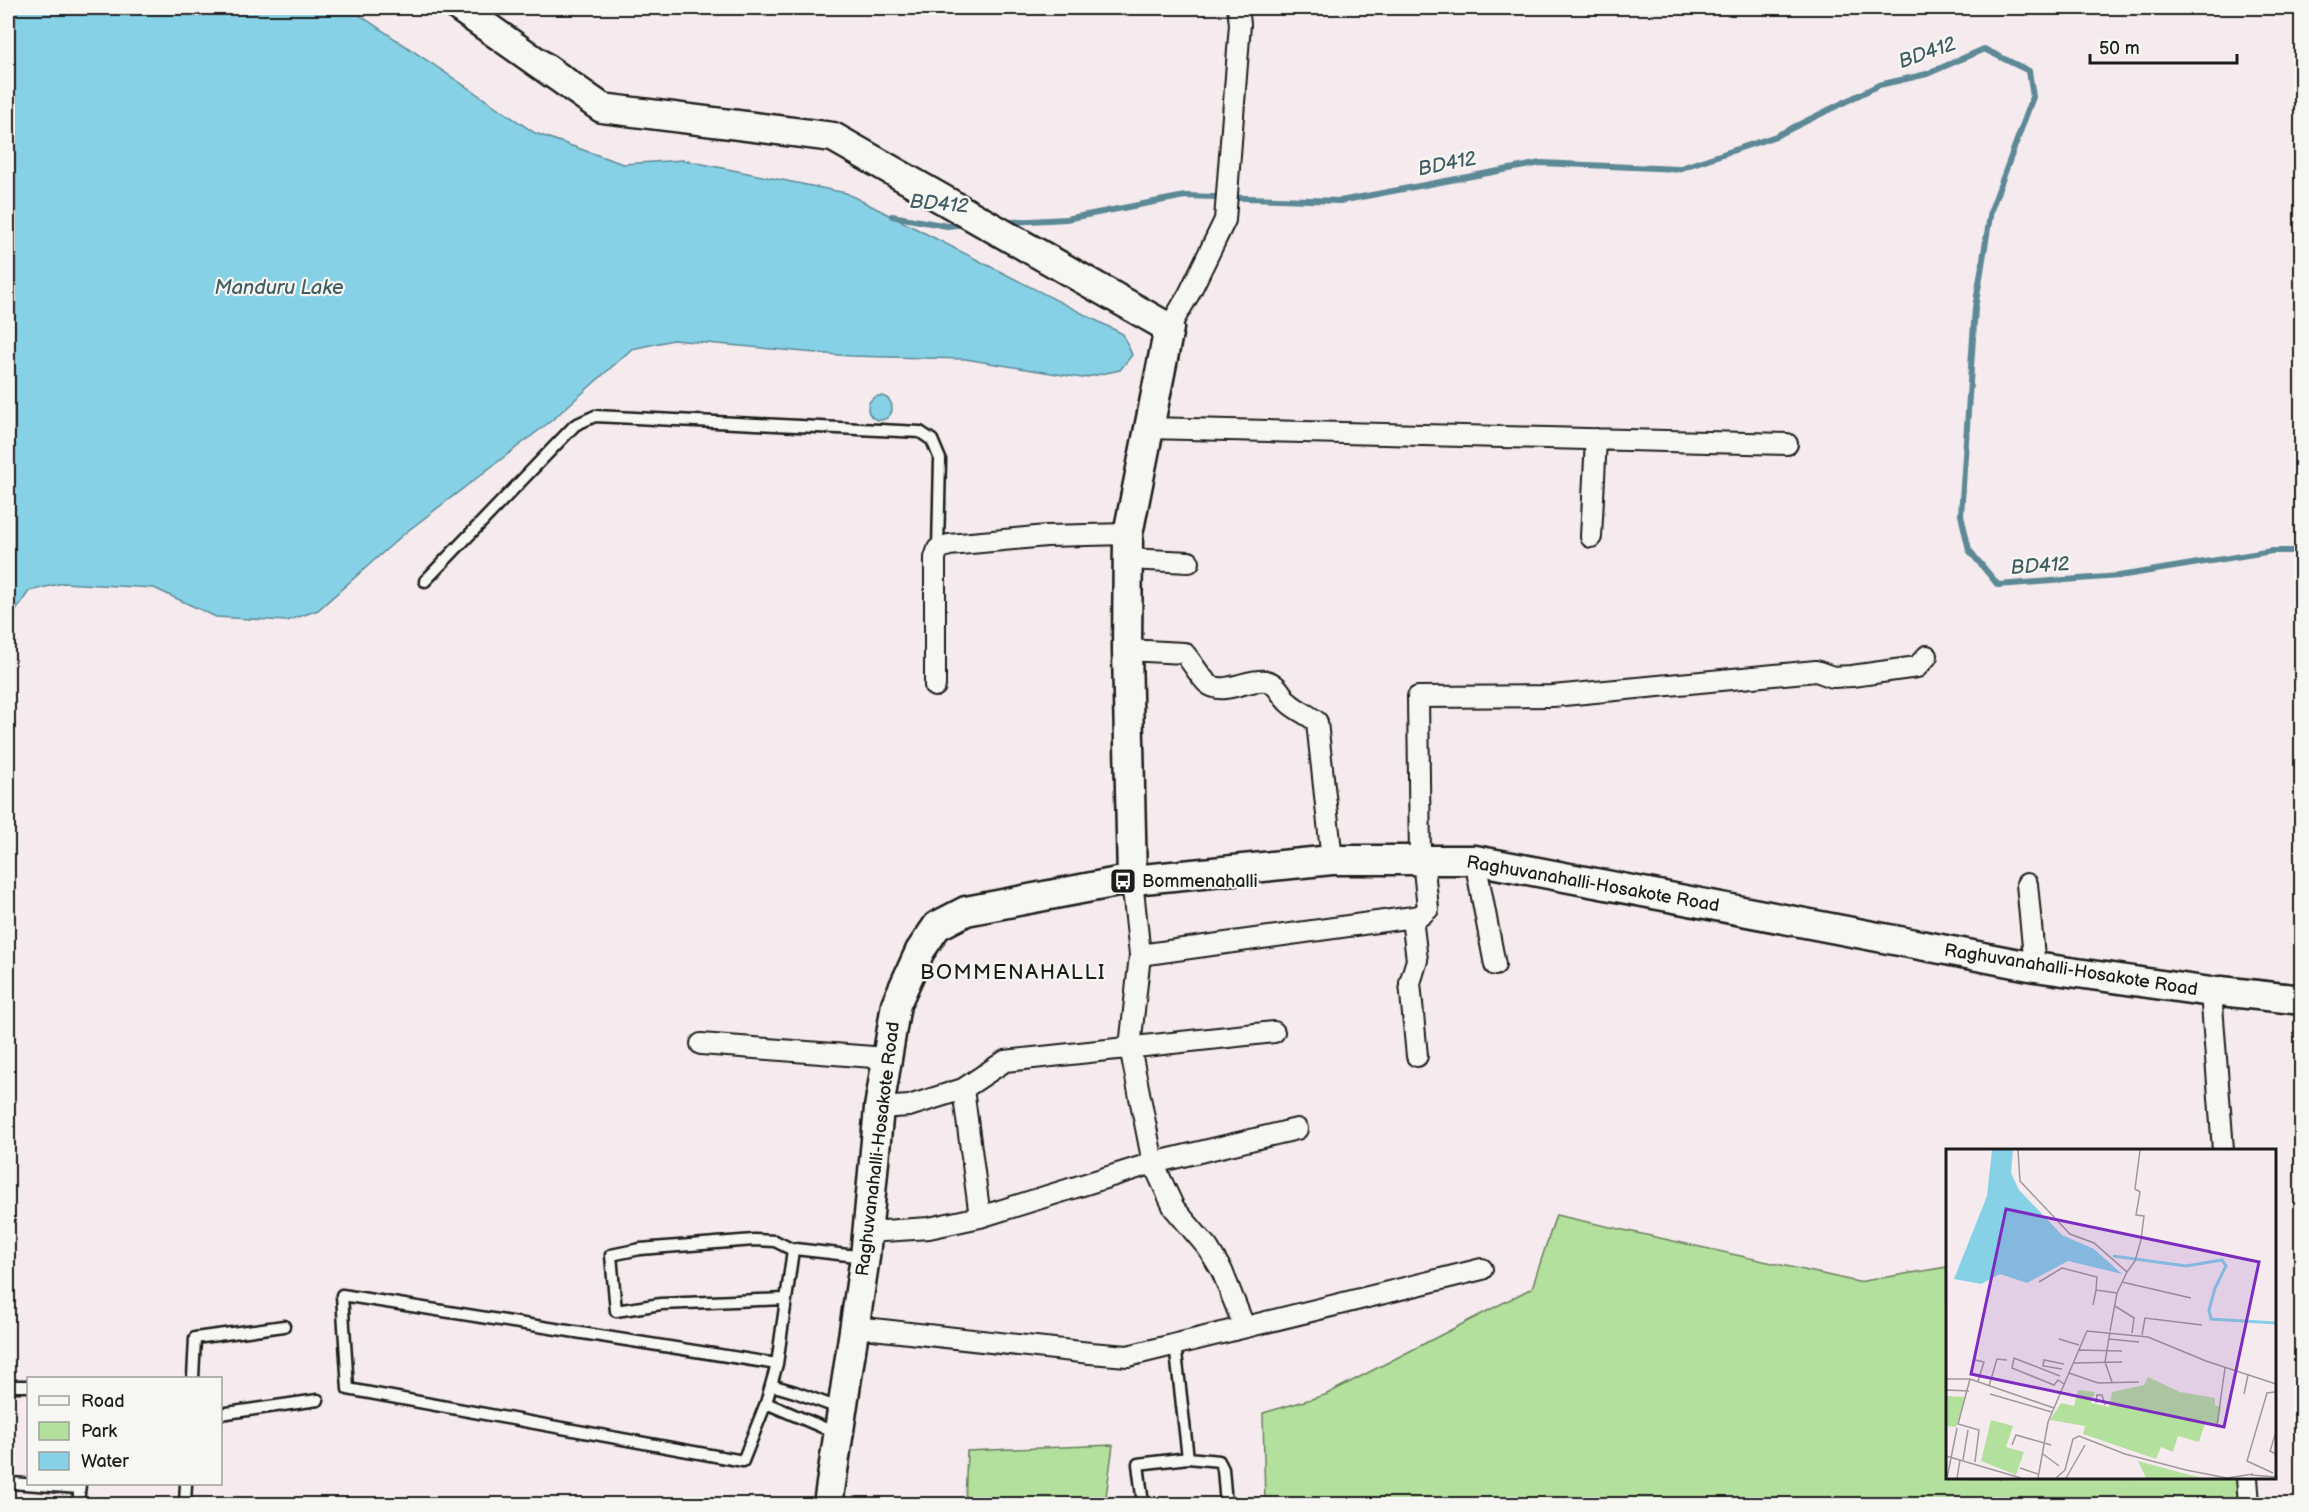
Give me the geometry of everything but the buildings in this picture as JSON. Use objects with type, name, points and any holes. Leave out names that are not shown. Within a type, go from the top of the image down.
[{"type":"main road","points":[[460,8],[602,108],[833,137],[1169,328],[1148,428],[1128,547],[1132,650],[1132,880]]},
{"type":"main road","name":"Raghuvanahalli-Hosakote Road","points":[[828,1504],[855,1328],[866,1244],[879,1108],[896,1004],[920,951],[937,926],[966,911],[1132,880],[1332,860],[1475,860],[2035,967],[2211,992],[2221,991],[2301,1000]]},
{"type":"street","points":[[1169,328],[1189,294],[1225,220],[1239,24],[1238,8]]},
{"type":"street","points":[[1148,428],[1787,444]]},
{"type":"street","points":[[1591,537],[1596,439]]},
{"type":"street","points":[[935,686],[935,558],[938,549],[949,545],[1046,536],[1128,547],[1189,562]]},
{"type":"street","points":[[1132,650],[1185,653],[1200,675],[1209,685],[1217,689],[1267,681],[1278,687],[1289,703],[1317,722],[1332,860]]},
{"type":"street","points":[[1140,955],[1412,918],[1420,916],[1428,909],[1421,859],[1418,697],[1553,696],[1815,671],[1833,677],[1852,676],[1917,667],[1928,656]]},
{"type":"street","points":[[1475,860],[1495,964]]},
{"type":"street","points":[[1132,880],[1140,955],[1130,1047],[1153,1163],[1174,1208],[1208,1248],[1222,1271],[1244,1326]]},
{"type":"street","points":[[2027,884],[2035,967]]},
{"type":"street","points":[[1412,918],[1417,960],[1410,983],[1417,1056]]},
{"type":"street","points":[[2211,992],[2223,1149]]},
{"type":"street","points":[[879,1108],[909,1106],[963,1089],[1005,1061],[1274,1032]]},
{"type":"street","points":[[701,1044],[886,1058]]},
{"type":"street","points":[[963,1089],[980,1217]]},
{"type":"street","points":[[866,1244],[980,1217],[1153,1163],[1297,1129]]},
{"type":"street","points":[[855,1328],[1128,1356],[1482,1269]]},
{"type":"street","points":[[2247,1479],[2249,1504]]},
{"type":"lane","points":[[425,581],[575,425],[595,416],[920,432],[932,440],[940,459],[938,549]]},
{"type":"lane","points":[[786,1299],[661,1304],[616,1311],[611,1255],[640,1249],[754,1240],[775,1241],[792,1250],[866,1244]]},
{"type":"lane","points":[[777,1364],[342,1295],[348,1389],[743,1461],[766,1402],[777,1364],[792,1250]]},
{"type":"lane","points":[[193,1377],[195,1338],[284,1326]]},
{"type":"lane","points":[[1175,1344],[1188,1458]]},
{"type":"lane","points":[[771,1385],[795,1392],[840,1422]]},
{"type":"lane","points":[[8,1386],[27,1386]]},
{"type":"lane","points":[[222,1414],[318,1400]]},
{"type":"lane","points":[[766,1402],[840,1422]]},
{"type":"lane","points":[[1143,1504],[1138,1464],[1188,1458],[1219,1461],[1223,1469],[1226,1504]]},
{"type":"lane","points":[[11,1484],[27,1484]]},
{"type":"lane","points":[[45,1485],[79,1486],[78,1504]]},
{"type":"lane","points":[[185,1504],[186,1485]]},
{"type":"green space","points":[[1556,1215],[1858,1282],[1946,1267],[1946,1479],[2255,1479],[2256,1504],[1265,1504],[1263,1413],[1325,1395],[1532,1288]]},
{"type":"green space","points":[[1113,1445],[1105,1504],[965,1504],[967,1451]]},
{"type":"water","name":"Manduru Lake","points":[[8,8],[349,8],[535,133],[623,164],[683,160],[846,193],[1123,334],[1132,355],[1120,370],[1082,378],[965,359],[850,356],[673,340],[632,349],[551,421],[405,533],[318,610],[287,621],[216,617],[154,588],[63,583],[29,591],[8,623]]},
{"type":"water","points":[[880,396],[889,399],[892,408],[889,417],[880,420],[871,417],[868,408],[871,399]]},
{"type":"waterway","name":"BD412","points":[[1012,222],[1066,219],[1185,196],[1340,201],[1541,163],[1678,169],[1776,136],[1879,85],[1927,74],[1984,49],[2029,71],[2033,97],[1991,210],[1975,308],[1961,515],[1969,550],[1998,585],[2119,576],[2272,551],[2302,551]]},
{"type":"waterway","name":"BD412","points":[[892,216],[947,226],[965,224]]},
{"type":"place","name":"Bommenahalli","points":[[1123,881]]},
{"type":"district","name":"BOMMENAHALLI","points":[[1013,972]]}]
